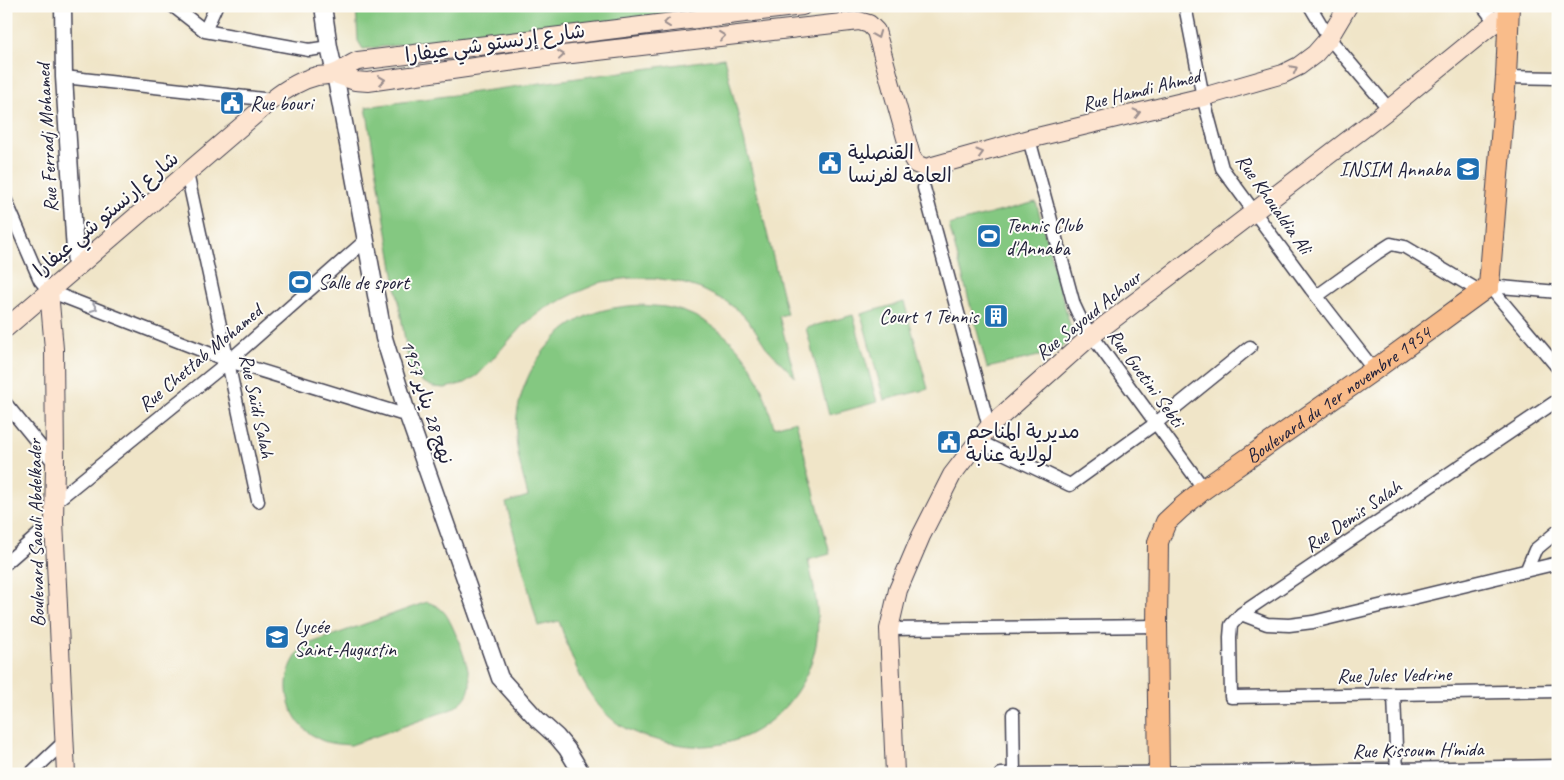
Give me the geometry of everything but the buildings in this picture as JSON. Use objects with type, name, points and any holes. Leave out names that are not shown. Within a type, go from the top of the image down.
[{"type":"main road","name":"شارع إرنستو شي عيفارا","points":[[335,74],[358,61],[802,6]]},
{"type":"main road","name":"Rue Hamdi Ahmed","points":[[916,164],[926,168],[1029,139],[1283,74],[1300,66],[1315,54],[1329,38],[1348,6]]},
{"type":"main road","points":[[1485,289],[1506,78],[1504,13]]},
{"type":"main road","name":"Rue Sayoud Achour","points":[[895,774],[890,628],[898,590],[921,536],[952,475],[989,427],[1092,336],[1389,109],[1504,13]]},
{"type":"main road","name":"شارع إرنستو شي عيفارا","points":[[6,328],[272,100],[301,81],[318,76],[335,74],[355,81],[368,82],[537,58],[865,22],[870,24],[876,31],[911,156],[916,164]]},
{"type":"main road","points":[[534,39],[537,58]]},
{"type":"main road","name":"Boulevard du 1er novembre 1954","points":[[1158,773],[1158,542],[1166,522],[1204,489],[1374,370],[1485,289]]},
{"type":"main road","name":"Boulevard Saouli Abdelkader","points":[[49,291],[54,349],[56,464],[54,521],[66,774]]},
{"type":"street","name":"Rue Ferradj Mohamed","points":[[63,6],[64,77],[76,267]]},
{"type":"street","points":[[172,6],[205,31],[309,50],[329,48]]},
{"type":"street","points":[[205,31],[216,6]]},
{"type":"street","name":"نهج 28 يناير 1957","points":[[323,6],[329,48],[384,338],[408,416],[500,678],[537,719],[557,737],[567,749],[582,774]]},
{"type":"street","name":"Rue Khoualdia Ali","points":[[1185,6],[1203,96],[1222,168],[1374,370]]},
{"type":"street","points":[[1310,6],[1329,38],[1389,109]]},
{"type":"street","points":[[1483,6],[1504,13]]},
{"type":"street","points":[[64,77],[272,100]]},
{"type":"street","points":[[1506,78],[1558,78]]},
{"type":"street","name":"Rue Guetini Sebti","points":[[1029,139],[1074,305],[1082,322],[1204,489]]},
{"type":"street","name":"Rue Saïdi Salah","points":[[187,173],[229,360],[258,502]]},
{"type":"street","points":[[924,188],[989,427]]},
{"type":"street","points":[[6,201],[40,280],[49,291],[229,360],[408,416]]},
{"type":"street","name":"Rue Chettab Mohamed","points":[[55,502],[229,360],[366,240]]},
{"type":"street","points":[[1317,296],[1377,252],[1391,244],[1405,247],[1485,289],[1558,368]]},
{"type":"street","points":[[1485,289],[1558,292]]},
{"type":"street","points":[[978,441],[1070,485],[1156,423],[1250,346]]},
{"type":"street","name":"Rue Demis Salah","points":[[1231,697],[1231,625],[1241,614],[1558,400]]},
{"type":"street","points":[[6,404],[56,464]]},
{"type":"street","points":[[6,563],[54,521]]},
{"type":"street","points":[[1527,569],[1535,550],[1558,531]]},
{"type":"street","points":[[1241,614],[1267,624],[1289,625],[1313,622],[1558,562]]},
{"type":"street","points":[[890,628],[1157,626]]},
{"type":"street","name":"Rue Jules Vedrine","points":[[1231,697],[1558,691]]},
{"type":"street","points":[[1394,694],[1397,771]]},
{"type":"street","points":[[1013,714],[1014,774]]},
{"type":"street","points":[[30,774],[65,741]]},
{"type":"street","name":"Rue Kissoum H'mida","points":[[1001,774],[1282,773],[1558,766]]},
{"type":"green space","points":[[356,6],[747,6],[363,49],[358,41]]},
{"type":"green space","points":[[724,58],[787,314],[779,316],[795,377],[766,347],[743,315],[727,302],[701,289],[679,282],[654,278],[630,278],[602,282],[544,309],[522,326],[478,375],[465,383],[445,388],[433,387],[421,381],[410,370],[366,107]]},
{"type":"green space","points":[[1036,202],[1073,336],[1056,352],[987,368],[949,225]]},
{"type":"green space","points":[[904,302],[928,389],[884,400],[861,314]]},
{"type":"green space","points":[[642,305],[679,310],[693,315],[719,331],[730,340],[749,363],[761,388],[774,427],[796,421],[830,554],[808,560],[817,608],[816,645],[806,675],[797,691],[772,720],[740,739],[722,744],[693,746],[652,739],[625,728],[603,710],[586,687],[580,675],[559,621],[538,626],[506,503],[528,496],[520,466],[516,436],[520,399],[534,365],[558,335],[589,315],[622,307]]},
{"type":"green space","points":[[853,315],[877,402],[829,415],[806,328]]},
{"type":"green space","points":[[427,602],[444,612],[461,648],[470,679],[468,693],[464,699],[452,709],[351,745],[325,741],[307,731],[293,713],[287,691],[290,669],[301,648],[310,643]]},
{"type":"place","name":"Rue bouri","points":[[232,103]]},
{"type":"place","name":"القنصلية العامة لفرنسا","points":[[830,163]]},
{"type":"place","name":"INSIM Annaba","points":[[1468,169]]},
{"type":"place","name":"Tennis Club d'Annaba","points":[[989,236]]},
{"type":"place","name":"Salle de sport","points":[[300,282]]},
{"type":"place","name":"Court 1 Tennis","points":[[996,316]]},
{"type":"place","name":"مديرية المناجم لولاية عنابة","points":[[949,442]]},
{"type":"place","name":"Lycée Saint-Augustin","points":[[277,637]]}]
